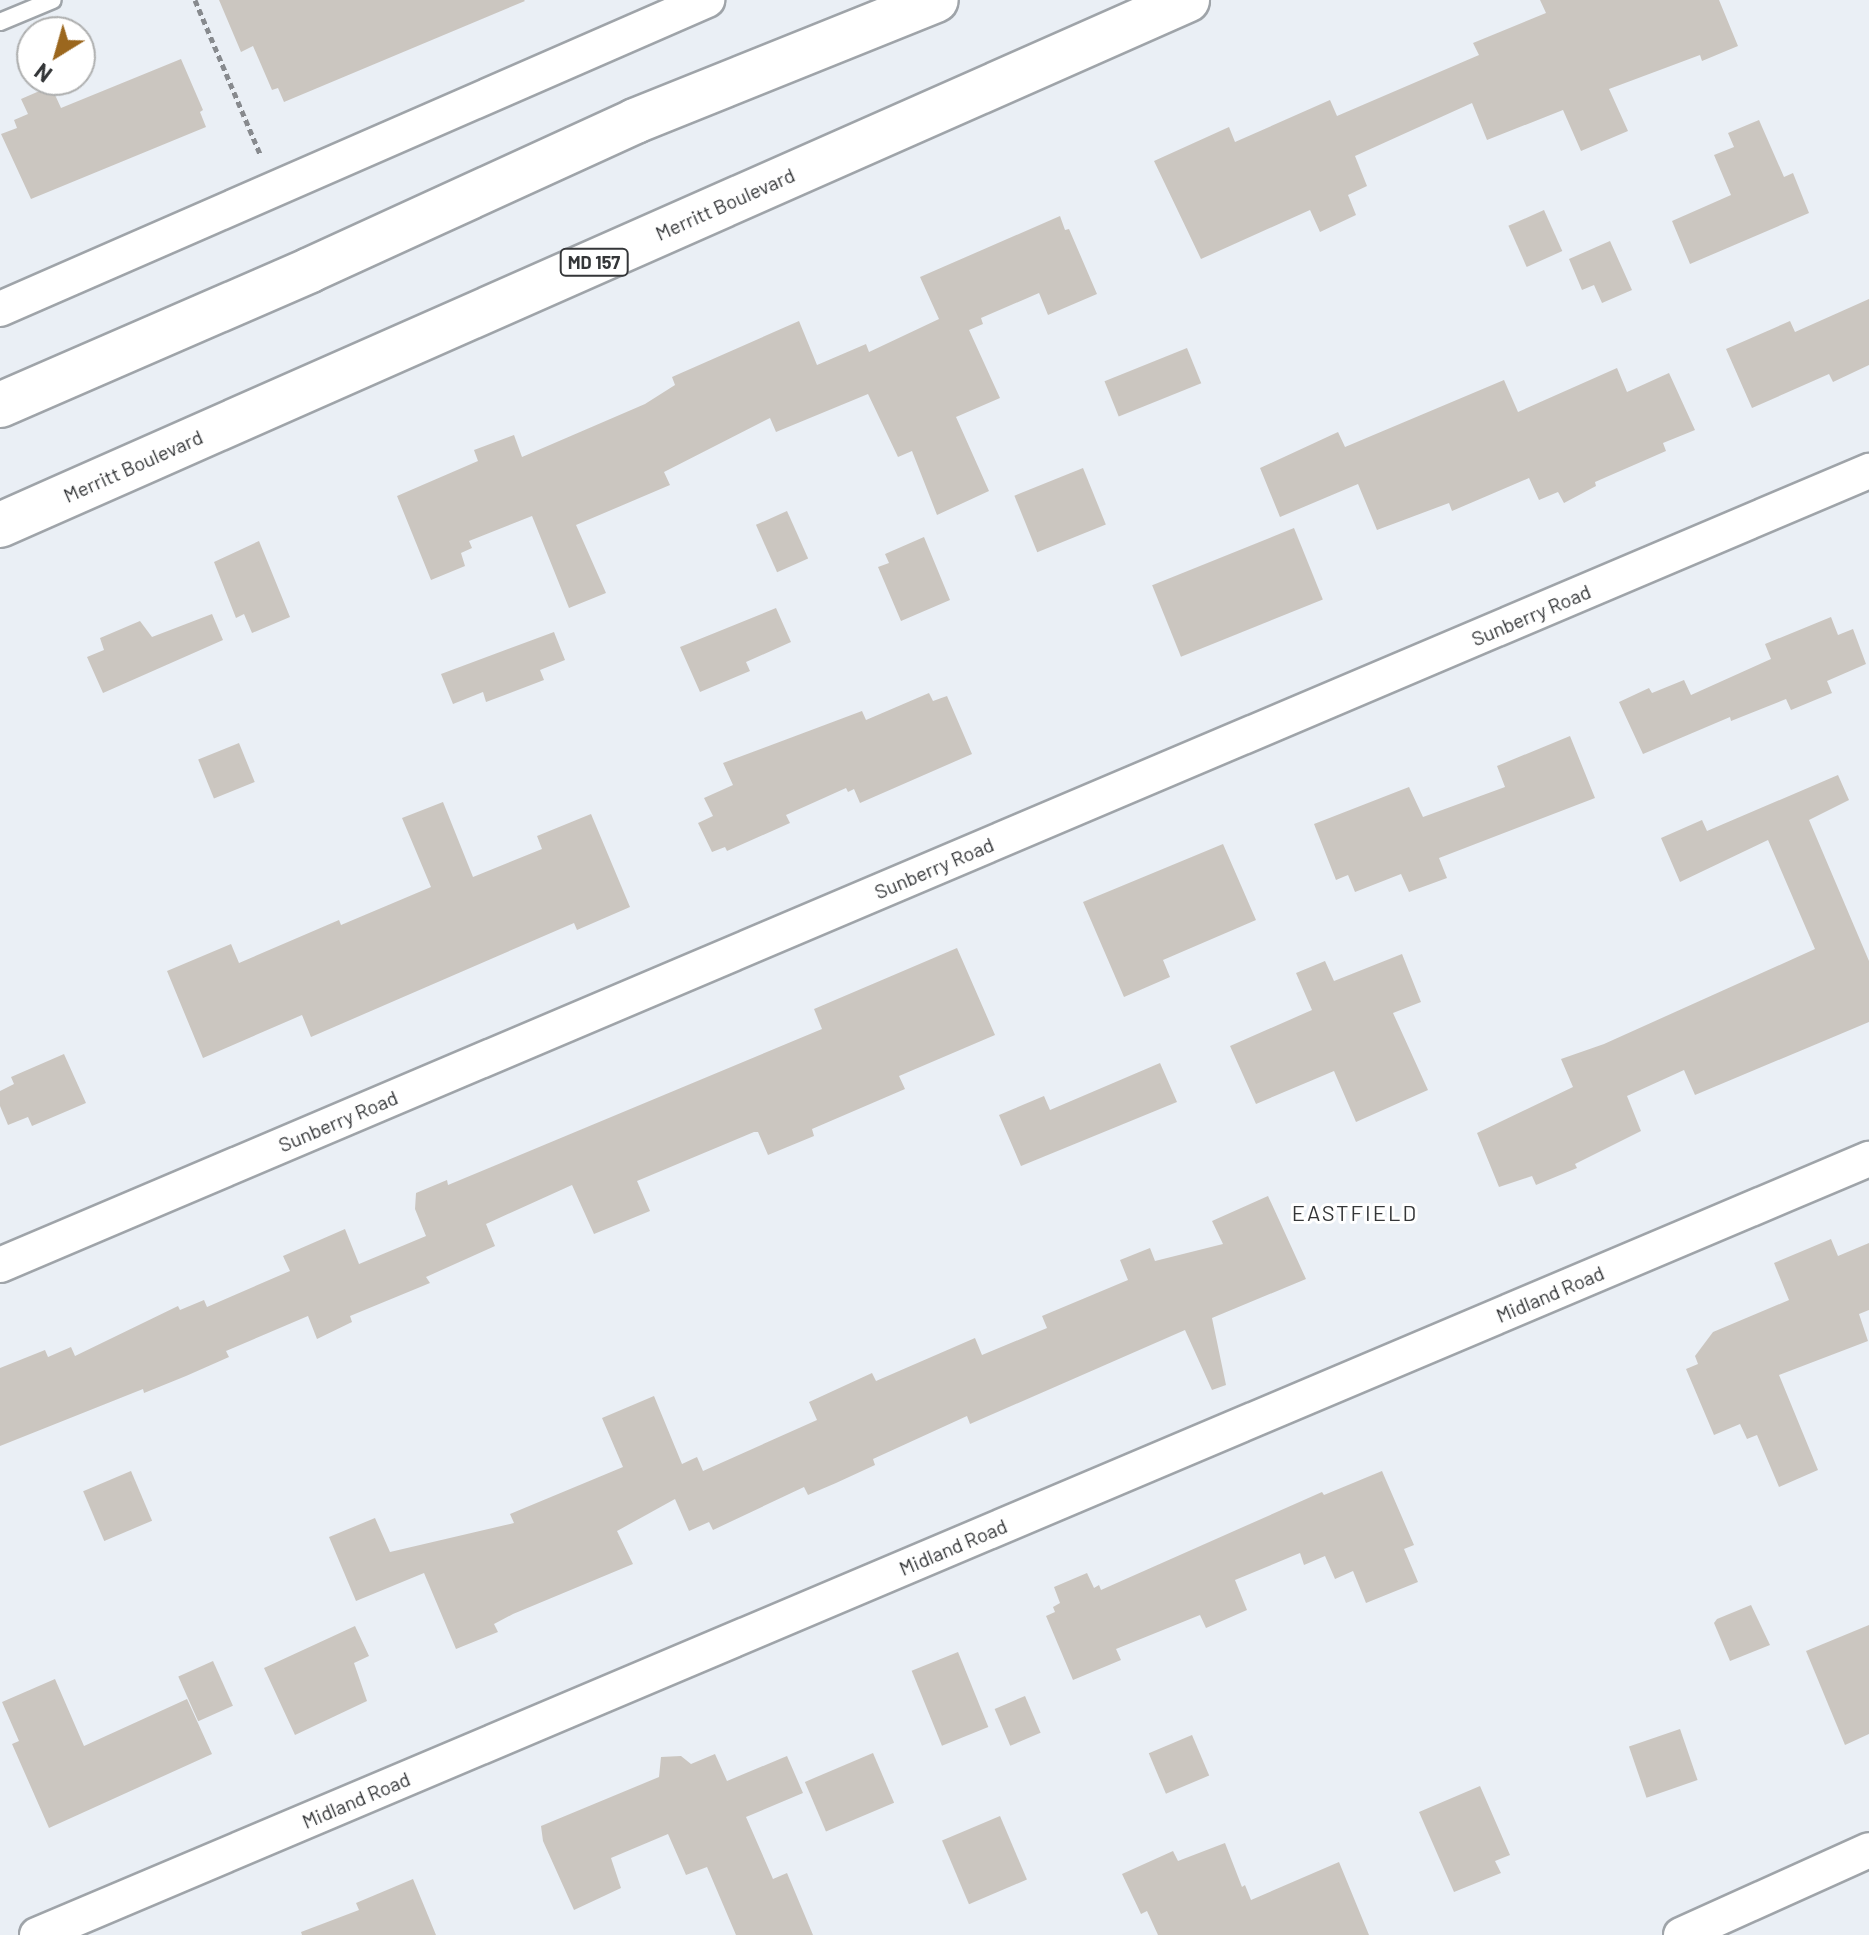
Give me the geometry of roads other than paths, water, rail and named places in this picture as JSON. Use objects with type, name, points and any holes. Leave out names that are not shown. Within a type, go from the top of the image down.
[{"type":"main road","points":[[0,405],[310,270],[635,121],[936,0]]},
{"type":"main road","name":"Merritt Boulevard","points":[[0,525],[1187,0]]},
{"type":"street","points":[[0,309],[707,0]]},
{"type":"street","name":"Sunberry Road","points":[[0,1265],[1869,471]]},
{"type":"street","name":"Midland Road","points":[[37,1935],[1869,1159]]},
{"type":"street","points":[[1681,1935],[1869,1850]]},
{"type":"lane","points":[[0,22],[53,0]]},
{"type":"district","name":"EASTFIELD","points":[[1355,1213]]}]
